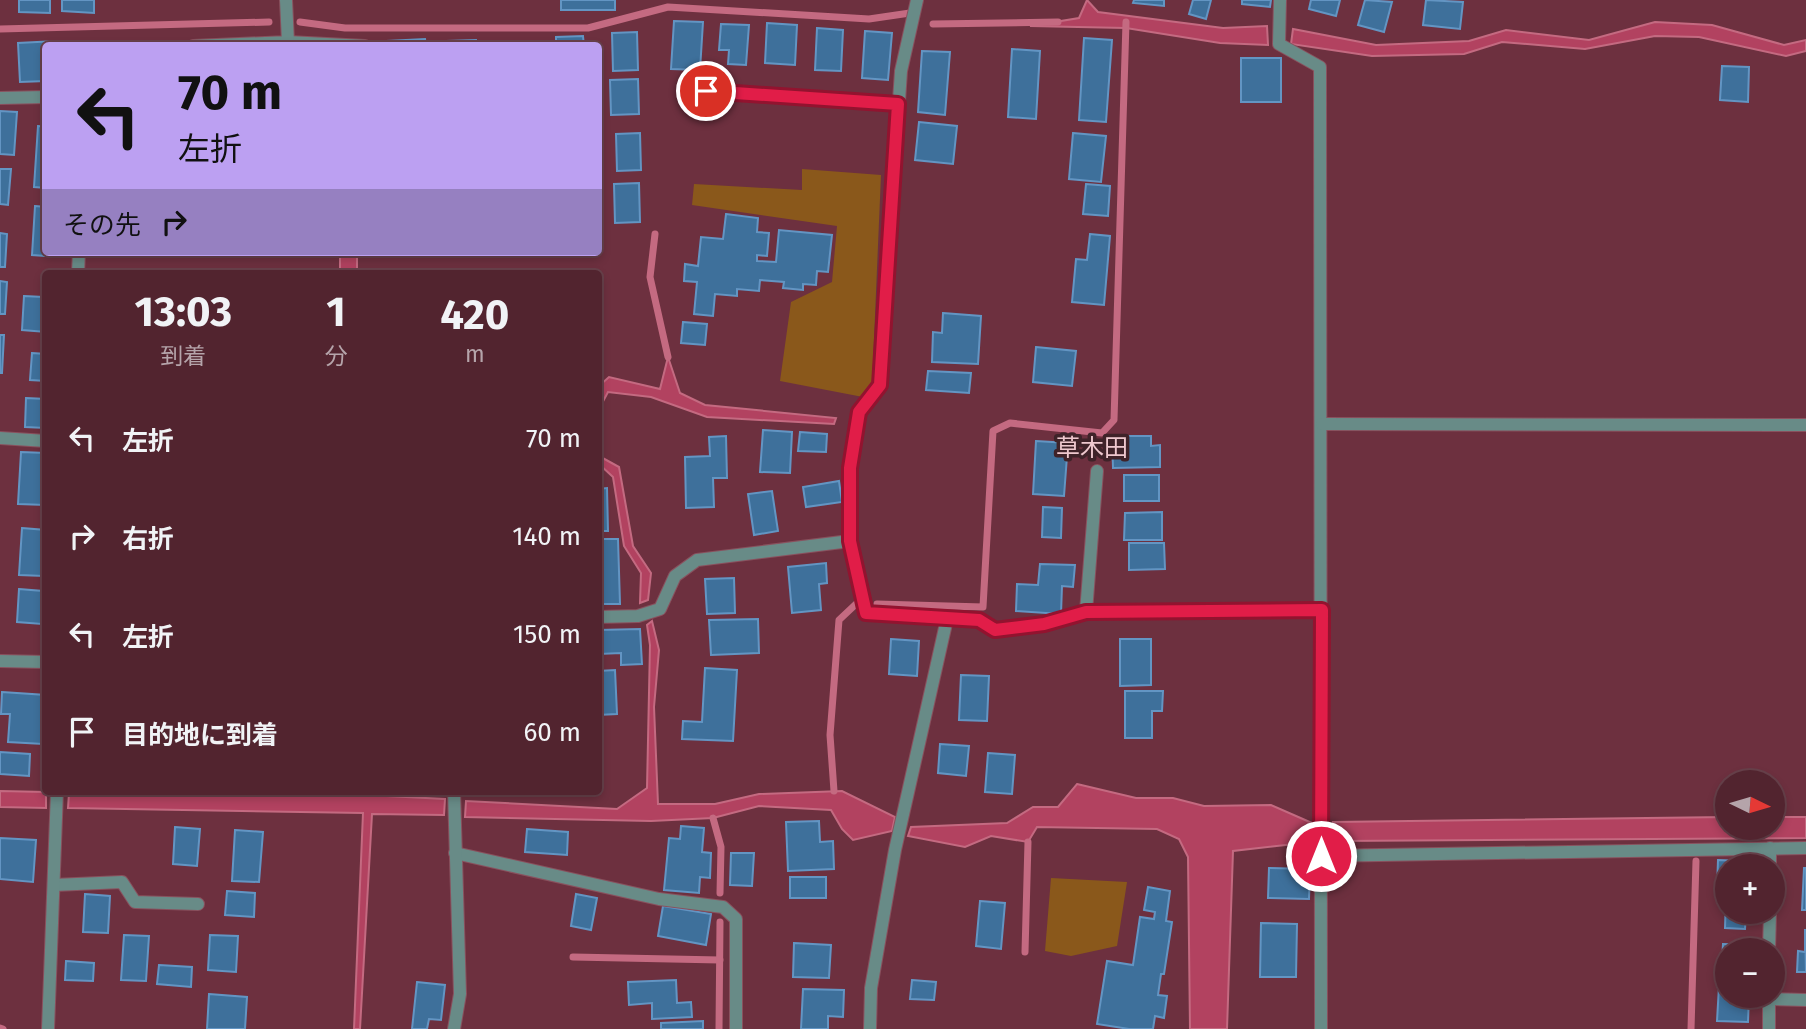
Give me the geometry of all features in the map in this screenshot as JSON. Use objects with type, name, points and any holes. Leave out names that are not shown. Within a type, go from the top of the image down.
[{"type":"street","points":[[286,0],[288,42]]},
{"type":"street","points":[[917,0],[903,60],[898,104],[880,385],[859,412],[850,468],[850,541],[866,613],[979,620],[995,630],[1044,624],[1086,612],[1322,610]]},
{"type":"street","points":[[1280,0],[1279,44],[1320,67],[1321,1029]]},
{"type":"street","points":[[706,91],[898,104]]},
{"type":"street","points":[[0,98],[42,97]]},
{"type":"street","points":[[1322,424],[1806,425]]},
{"type":"street","points":[[0,438],[42,441]]},
{"type":"street","points":[[1086,612],[1097,471]]},
{"type":"street","points":[[602,617],[638,616],[660,609],[675,576],[697,561],[850,541]]},
{"type":"street","points":[[870,1029],[871,988],[895,850],[947,620]]},
{"type":"street","points":[[0,661],[42,662]]},
{"type":"street","points":[[48,1029],[57,795]]},
{"type":"street","points":[[454,795],[460,994],[454,1029]]},
{"type":"street","points":[[1770,848],[1770,854]]},
{"type":"street","points":[[1321,856],[1806,848]]},
{"type":"street","points":[[455,853],[659,899],[723,907],[736,919],[736,1029]]},
{"type":"street","points":[[54,885],[122,882],[135,902],[198,904]]},
{"type":"street","points":[[1785,999],[1806,1000]]},
{"type":"street","points":[[1769,1008],[1769,1029]]},
{"type":"shaded area","points":[[1087,0],[1098,12],[1223,28],[1267,26],[1268,45],[1220,43],[1126,28],[1030,26],[1079,18]]},
{"type":"shaded area","points":[[1655,22],[1712,25],[1784,45],[1806,40],[1806,51],[1786,56],[1699,37],[1655,36],[1585,49],[1502,42],[1464,54],[1372,56],[1291,44],[1293,29],[1376,45],[1469,41],[1506,30],[1589,40]]},
{"type":"shaded area","points":[[802,169],[881,175],[872,386],[863,397],[780,381],[791,302],[832,282],[837,226],[692,205],[694,184],[802,190]]},
{"type":"shaded area","points":[[340,256],[357,256],[357,270],[340,270]]},
{"type":"shaded area","points":[[668,357],[680,393],[705,405],[836,418],[834,424],[707,417],[651,397],[608,392],[602,403],[602,383],[609,377],[660,389]]},
{"type":"shaded area","points":[[602,458],[619,467],[633,546],[651,573],[648,600],[640,603],[641,573],[624,546],[613,477],[602,467]]},
{"type":"shaded area","points":[[652,621],[659,650],[654,707],[658,804],[715,804],[759,794],[842,791],[895,817],[892,831],[853,840],[842,829],[831,810],[759,806],[713,818],[651,821],[465,817],[466,801],[617,809],[647,788],[650,645],[647,625]]},
{"type":"shaded area","points":[[1077,784],[1136,798],[1173,798],[1204,806],[1271,805],[1312,823],[1312,842],[1233,851],[1227,1029],[1190,1029],[1188,857],[1179,839],[1157,829],[1037,827],[1028,842],[991,836],[965,847],[908,836],[911,827],[1007,823],[1033,807],[1058,807]]},
{"type":"shaded area","points":[[0,791],[42,792],[42,795],[46,795],[46,808],[0,807]]},
{"type":"shaded area","points":[[69,795],[367,795],[445,799],[444,815],[372,814],[360,1029],[354,1029],[363,813],[68,808]]},
{"type":"shaded area","points":[[1715,817],[1715,839],[1336,841],[1333,822]]},
{"type":"shaded area","points":[[1785,817],[1806,817],[1806,838],[1785,838]]},
{"type":"shaded area","points":[[1051,878],[1127,882],[1117,946],[1071,956],[1045,951]]},
{"type":"building","points":[[19,0],[50,0],[50,13],[19,12]]},
{"type":"building","points":[[62,0],[94,0],[94,13],[62,11]]},
{"type":"building","points":[[561,0],[615,0],[615,10],[561,10]]},
{"type":"building","points":[[1134,0],[1164,0],[1164,6],[1133,3]]},
{"type":"building","points":[[1193,0],[1211,0],[1206,19],[1189,14]]},
{"type":"building","points":[[1242,0],[1271,0],[1270,7],[1242,4]]},
{"type":"building","points":[[1311,0],[1340,0],[1336,16],[1309,9]]},
{"type":"building","points":[[1365,0],[1392,2],[1384,32],[1358,25]]},
{"type":"building","points":[[1426,0],[1463,2],[1460,29],[1423,25]]},
{"type":"building","points":[[674,21],[703,22],[700,70],[671,69]]},
{"type":"building","points":[[767,23],[797,25],[795,65],[765,63]]},
{"type":"building","points":[[721,24],[749,25],[746,65],[728,64],[729,50],[719,50]]},
{"type":"building","points":[[817,28],[843,30],[841,71],[815,70]]},
{"type":"building","points":[[865,31],[892,33],[888,80],[862,78]]},
{"type":"building","points":[[637,32],[638,70],[613,71],[612,33]]},
{"type":"building","points":[[583,36],[584,42],[556,42],[556,37]]},
{"type":"building","points":[[1084,38],[1112,40],[1106,122],[1079,120]]},
{"type":"building","points":[[425,39],[425,42],[387,42]]},
{"type":"building","points":[[476,40],[476,42],[447,42]]},
{"type":"building","points":[[56,41],[42,42],[42,81],[20,82],[18,43]]},
{"type":"building","points":[[1012,49],[1040,51],[1036,119],[1008,117]]},
{"type":"building","points":[[922,51],[950,52],[945,115],[918,112]]},
{"type":"building","points":[[1241,58],[1281,58],[1281,102],[1241,102]]},
{"type":"building","points":[[1722,66],[1749,67],[1748,102],[1720,100]]},
{"type":"building","points":[[638,79],[639,114],[611,115],[610,80]]},
{"type":"building","points":[[0,111],[17,112],[14,155],[0,154]]},
{"type":"building","points":[[919,122],[957,126],[953,164],[915,160]]},
{"type":"building","points":[[38,126],[42,126],[42,188],[34,187]]},
{"type":"building","points":[[640,133],[641,170],[617,171],[616,134]]},
{"type":"building","points":[[1073,133],[1106,136],[1101,182],[1069,179]]},
{"type":"building","points":[[0,169],[11,169],[8,205],[0,204]]},
{"type":"building","points":[[639,183],[640,222],[615,223],[614,184]]},
{"type":"building","points":[[1086,184],[1110,186],[1108,216],[1083,214]]},
{"type":"building","points":[[35,206],[42,207],[42,256],[32,255]]},
{"type":"building","points":[[726,214],[758,218],[757,232],[769,233],[767,256],[757,255],[757,261],[776,262],[779,230],[832,235],[828,272],[817,271],[816,285],[803,284],[803,290],[783,288],[784,282],[760,280],[759,291],[737,289],[737,296],[715,294],[713,316],[694,314],[697,282],[684,281],[685,264],[698,266],[701,237],[723,239]]},
{"type":"building","points":[[0,233],[7,234],[5,267],[0,267]]},
{"type":"building","points":[[1090,234],[1110,236],[1104,305],[1072,302],[1076,259],[1087,260]]},
{"type":"building","points":[[0,281],[7,282],[5,314],[0,314]]},
{"type":"building","points":[[24,296],[42,297],[42,332],[22,330]]},
{"type":"building","points":[[943,313],[981,316],[978,364],[932,362],[933,332],[942,333]]},
{"type":"building","points":[[683,322],[707,324],[705,345],[681,343]]},
{"type":"building","points":[[0,335],[4,335],[2,373],[0,373]]},
{"type":"building","points":[[1036,347],[1076,351],[1072,386],[1033,382]]},
{"type":"building","points":[[32,353],[42,354],[42,381],[30,380]]},
{"type":"building","points":[[928,371],[971,373],[969,393],[926,390]]},
{"type":"building","points":[[26,398],[42,399],[42,428],[25,427]]},
{"type":"building","points":[[763,430],[792,432],[790,473],[760,472]]},
{"type":"building","points":[[800,432],[827,434],[826,452],[798,451]]},
{"type":"building","points":[[726,436],[727,478],[713,478],[714,507],[686,508],[685,457],[710,456],[709,437]]},
{"type":"building","points":[[1112,436],[1151,436],[1151,446],[1160,445],[1160,467],[1113,468]]},
{"type":"building","points":[[1036,441],[1068,443],[1064,496],[1033,494]]},
{"type":"building","points":[[21,452],[42,453],[42,505],[18,504]]},
{"type":"building","points":[[1124,475],[1159,475],[1159,501],[1124,501]]},
{"type":"building","points":[[839,481],[842,502],[806,507],[803,487]]},
{"type":"building","points":[[607,488],[608,531],[602,531],[602,489]]},
{"type":"building","points":[[772,491],[778,531],[754,535],[748,494]]},
{"type":"building","points":[[1043,507],[1062,508],[1061,538],[1042,537]]},
{"type":"building","points":[[1162,512],[1162,540],[1124,540],[1125,513]]},
{"type":"building","points":[[22,528],[42,530],[42,576],[19,575]]},
{"type":"building","points":[[602,539],[618,539],[620,604],[602,604]]},
{"type":"building","points":[[1129,543],[1164,543],[1165,569],[1129,570]]},
{"type":"building","points":[[826,563],[827,583],[819,584],[821,610],[792,613],[788,567]]},
{"type":"building","points":[[1040,564],[1075,565],[1073,587],[1062,586],[1061,614],[1016,611],[1017,584],[1038,585]]},
{"type":"building","points":[[734,578],[735,613],[707,614],[705,579]]},
{"type":"building","points":[[19,589],[42,591],[42,624],[17,622]]},
{"type":"building","points":[[758,619],[759,653],[711,655],[709,620]]},
{"type":"building","points":[[640,629],[642,664],[621,665],[621,653],[602,654],[602,630]]},
{"type":"building","points":[[891,639],[919,641],[917,676],[889,674]]},
{"type":"building","points":[[1120,639],[1151,639],[1151,685],[1120,686]]},
{"type":"building","points":[[705,668],[737,670],[733,741],[682,739],[683,721],[702,722]]},
{"type":"building","points":[[615,670],[617,714],[602,715],[602,671]]},
{"type":"building","points":[[961,675],[989,676],[987,721],[959,720]]},
{"type":"building","points":[[1125,691],[1163,691],[1162,711],[1152,711],[1152,738],[1125,738]]},
{"type":"building","points":[[2,692],[42,695],[42,744],[8,742],[10,714],[1,714]]},
{"type":"building","points":[[940,744],[969,746],[966,776],[938,773]]},
{"type":"building","points":[[0,752],[30,754],[29,776],[0,774]]},
{"type":"building","points":[[988,753],[1015,755],[1012,794],[985,792]]},
{"type":"building","points":[[819,821],[820,842],[833,841],[834,869],[788,871],[786,822]]},
{"type":"building","points":[[681,826],[704,828],[702,852],[711,853],[710,878],[700,877],[699,893],[664,890],[669,838],[680,839]]},
{"type":"building","points":[[175,827],[200,829],[197,866],[173,864]]},
{"type":"building","points":[[527,829],[568,832],[567,855],[525,852]]},
{"type":"building","points":[[235,830],[263,832],[259,882],[232,881]]},
{"type":"building","points":[[0,838],[36,840],[33,882],[0,879]]},
{"type":"building","points":[[731,853],[754,853],[752,886],[730,885]]},
{"type":"building","points":[[1269,868],[1310,869],[1309,899],[1268,898]]},
{"type":"building","points":[[1804,868],[1806,910],[1802,910]]},
{"type":"building","points":[[790,877],[826,877],[826,898],[790,898]]},
{"type":"building","points":[[1148,887],[1170,891],[1166,921],[1172,922],[1158,995],[1167,996],[1164,1018],[1155,1016],[1153,1029],[1129,1029],[1097,1024],[1107,961],[1133,965],[1140,917],[1154,919],[1155,912],[1144,910]]},
{"type":"building","points":[[227,891],[255,893],[254,917],[225,915]]},
{"type":"building","points":[[85,894],[110,896],[108,933],[83,932]]},
{"type":"building","points":[[576,894],[597,898],[591,930],[571,926]]},
{"type":"building","points":[[980,901],[1005,903],[1001,949],[976,946]]},
{"type":"building","points":[[663,906],[711,914],[706,945],[658,936]]},
{"type":"building","points":[[1261,923],[1297,924],[1296,977],[1260,977]]},
{"type":"building","points":[[1725,924],[1745,924],[1745,929],[1725,928]]},
{"type":"building","points":[[1805,929],[1806,972],[1797,972],[1798,951],[1805,952]]},
{"type":"building","points":[[124,935],[149,936],[146,981],[121,980]]},
{"type":"building","points":[[210,935],[238,936],[236,972],[208,970]]},
{"type":"building","points":[[794,943],[831,945],[829,978],[793,977]]},
{"type":"building","points":[[66,961],[94,963],[93,981],[65,980]]},
{"type":"building","points":[[159,965],[192,967],[191,987],[157,984]]},
{"type":"building","points":[[676,980],[677,1003],[691,1002],[692,1017],[652,1019],[652,1003],[629,1005],[628,982]]},
{"type":"building","points":[[912,980],[936,982],[934,1000],[910,999]]},
{"type":"building","points":[[417,982],[445,985],[441,1020],[429,1019],[427,1029],[412,1029]]},
{"type":"building","points":[[803,989],[844,990],[843,1017],[828,1016],[828,1029],[801,1029]]},
{"type":"building","points":[[209,994],[247,997],[245,1029],[207,1029]]},
{"type":"building","points":[[1718,1008],[1749,1008],[1748,1022],[1717,1021]]},
{"type":"building","points":[[703,1021],[703,1029],[661,1029],[661,1023]]},
{"type":"waterway","points":[[300,22],[345,28],[588,28],[668,7],[869,19],[910,13]]},
{"type":"waterway","points":[[0,29],[269,22]]},
{"type":"waterway","points":[[933,24],[1058,22]]},
{"type":"waterway","points":[[877,604],[983,607],[993,431],[1010,423],[1102,433],[1114,420],[1126,22]]},
{"type":"waterway","points":[[655,234],[650,277],[668,357]]},
{"type":"waterway","points":[[834,791],[830,735],[839,620],[856,604]]},
{"type":"waterway","points":[[713,818],[721,847],[720,893]]},
{"type":"waterway","points":[[1025,952],[1028,842]]},
{"type":"waterway","points":[[1691,1029],[1696,861]]},
{"type":"waterway","points":[[719,1029],[720,922]]},
{"type":"waterway","points":[[573,957],[720,960]]},
{"type":"district","name":"草木田","points":[[1092,448]]},
{"type":"route","points":[[706,91],[898,104],[880,385],[859,412],[850,468],[850,541],[866,613],[979,620],[995,630],[1044,624],[1086,612],[1322,610],[1321,856]]}]
